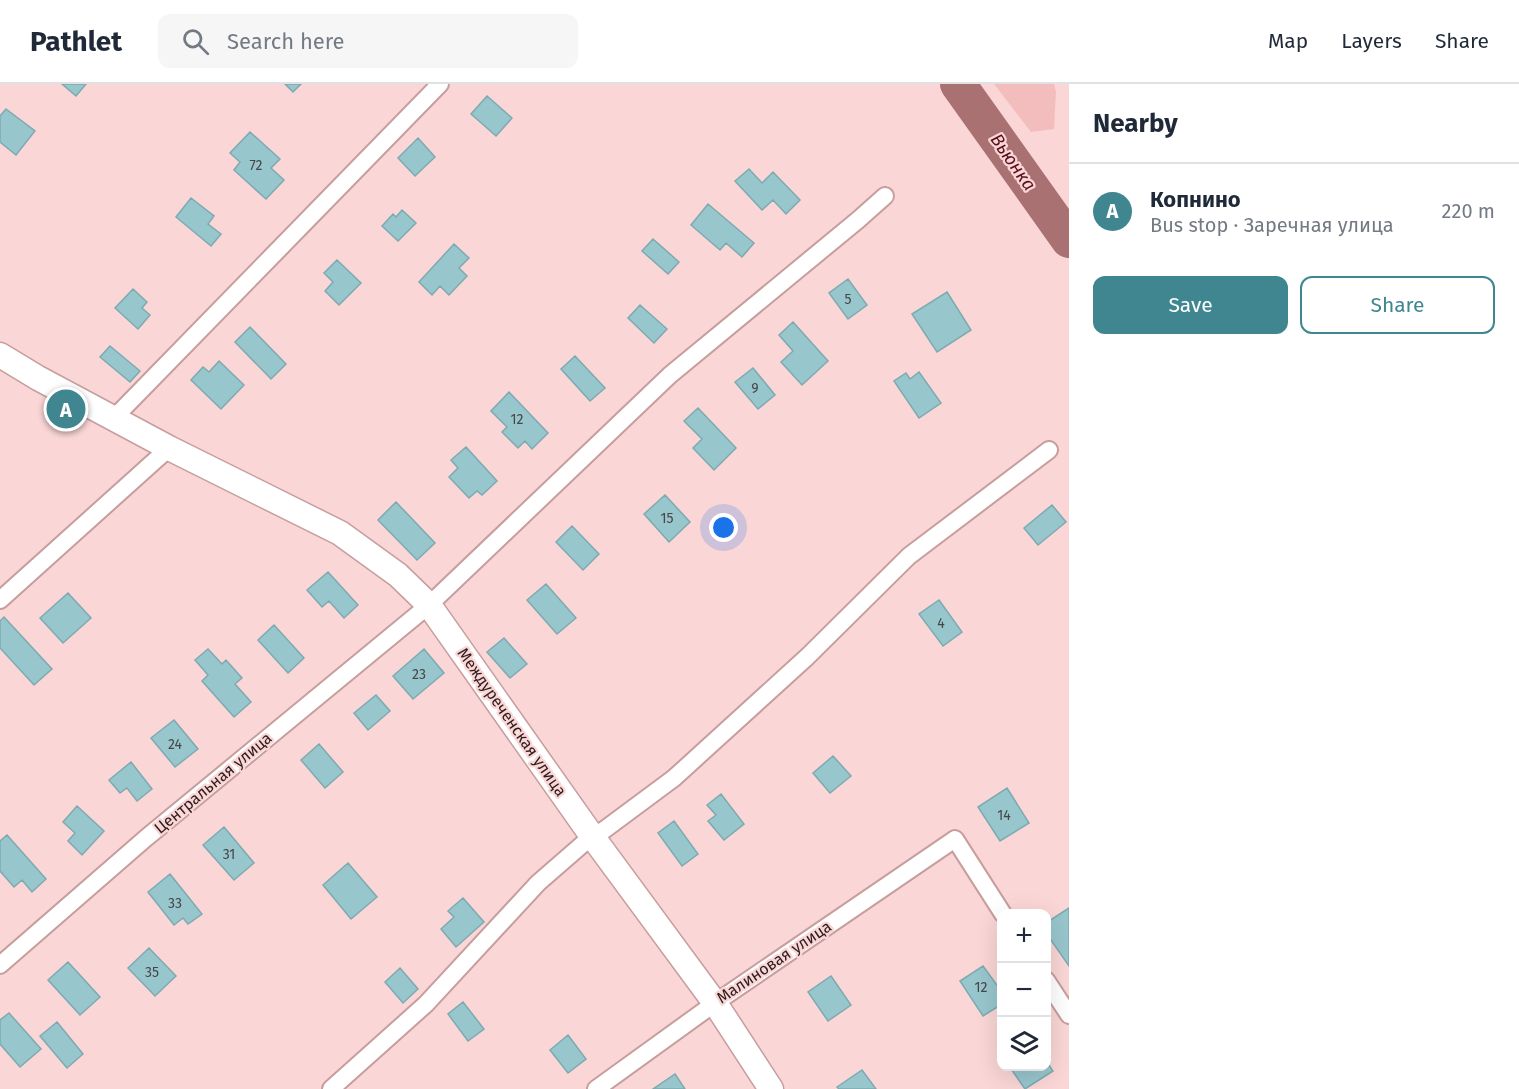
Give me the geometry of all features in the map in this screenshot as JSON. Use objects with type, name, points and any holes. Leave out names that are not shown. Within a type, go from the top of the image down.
[{"type":"street","points":[[113,419],[440,84]]},
{"type":"street","name":"Центральная улица","points":[[0,965],[146,838],[429,605],[670,375],[885,196]]},
{"type":"street","name":"Междуреченская улица","points":[[0,355],[113,419],[340,533],[398,575],[429,605],[592,836],[715,1003],[771,1089]]},
{"type":"street","points":[[0,600],[169,448]]},
{"type":"street","points":[[332,1089],[426,1004],[538,883],[592,836],[604,830],[674,778],[807,657],[909,556],[1049,450]]},
{"type":"street","name":"Малиновая улица","points":[[596,1089],[715,1003],[955,839],[1000,909]]},
{"type":"street","points":[[1051,986],[1069,1015]]},
{"type":"shaded area","points":[[994,84],[1054,84],[1056,92],[1054,129],[1031,132]]},
{"type":"building","points":[[62,84],[86,84],[76,96]]},
{"type":"building","points":[[285,84],[301,84],[293,92]]},
{"type":"building","points":[[487,96],[512,118],[496,136],[471,114]]},
{"type":"building","points":[[6,109],[35,131],[16,155],[0,142],[0,116]]},
{"type":"building","points":[[250,132],[280,159],[271,168],[284,180],[266,199],[234,170],[240,162],[230,153]]},
{"type":"building","points":[[418,138],[435,157],[415,176],[398,158]]},
{"type":"building","points":[[749,169],[762,183],[773,172],[800,200],[786,214],[773,200],[762,210],[735,181]]},
{"type":"building","points":[[191,198],[214,216],[208,224],[221,234],[211,246],[176,217]]},
{"type":"building","points":[[708,204],[754,243],[742,257],[726,243],[720,250],[691,225]]},
{"type":"building","points":[[402,210],[416,223],[398,241],[382,226],[393,214],[396,217]]},
{"type":"building","points":[[653,239],[679,262],[668,274],[642,251]]},
{"type":"building","points":[[454,244],[469,258],[459,268],[467,276],[449,295],[440,286],[432,295],[419,282]]},
{"type":"building","points":[[337,260],[361,283],[339,305],[325,291],[333,282],[324,273]]},
{"type":"building","points":[[848,279],[867,305],[848,319],[829,293]]},
{"type":"building","points":[[133,289],[147,302],[142,308],[150,315],[138,329],[115,308]]},
{"type":"building","points":[[947,292],[971,330],[937,352],[912,314]]},
{"type":"building","points":[[640,305],[667,329],[654,343],[628,318]]},
{"type":"building","points":[[793,322],[828,361],[802,385],[781,362],[793,351],[779,335]]},
{"type":"building","points":[[250,327],[286,364],[271,379],[235,342]]},
{"type":"building","points":[[110,346],[140,371],[130,382],[100,357]]},
{"type":"building","points":[[575,356],[605,388],[590,401],[561,369]]},
{"type":"building","points":[[219,361],[244,385],[221,409],[191,380],[203,367],[209,372]]},
{"type":"building","points":[[753,368],[775,395],[758,409],[735,382]]},
{"type":"building","points":[[919,372],[941,403],[919,418],[894,381],[906,373],[910,379]]},
{"type":"building","points":[[509,392],[548,433],[532,449],[525,441],[518,448],[502,432],[507,427],[491,411]]},
{"type":"building","points":[[698,408],[736,448],[714,470],[693,448],[702,439],[684,421]]},
{"type":"building","points":[[466,447],[497,481],[482,495],[477,491],[469,498],[449,477],[458,468],[451,460]]},
{"type":"building","points":[[665,495],[690,522],[669,542],[644,514]]},
{"type":"building","points":[[396,502],[435,543],[417,560],[378,520]]},
{"type":"building","points":[[1052,505],[1066,522],[1038,545],[1024,528]]},
{"type":"building","points":[[572,526],[599,554],[583,570],[556,542]]},
{"type":"building","points":[[328,572],[358,605],[344,618],[329,601],[322,607],[307,590]]},
{"type":"building","points":[[546,584],[576,618],[557,634],[527,600]]},
{"type":"building","points":[[68,593],[91,618],[63,643],[40,618]]},
{"type":"building","points":[[939,600],[962,632],[943,646],[919,614]]},
{"type":"building","points":[[4,617],[52,669],[34,685],[0,648],[0,621]]},
{"type":"building","points":[[274,625],[304,658],[288,673],[258,640]]},
{"type":"building","points":[[504,638],[527,664],[510,678],[487,652]]},
{"type":"building","points":[[208,649],[222,664],[226,660],[242,678],[235,684],[251,702],[234,717],[202,681],[208,675],[195,660]]},
{"type":"building","points":[[424,649],[444,673],[413,699],[393,676]]},
{"type":"building","points":[[376,695],[390,711],[368,730],[354,713]]},
{"type":"building","points":[[174,720],[198,749],[175,767],[151,738]]},
{"type":"building","points":[[319,744],[343,772],[325,788],[301,760]]},
{"type":"building","points":[[833,756],[851,776],[830,793],[813,773]]},
{"type":"building","points":[[131,762],[152,789],[137,801],[127,788],[120,793],[109,780]]},
{"type":"building","points":[[1007,788],[1029,823],[1000,841],[978,807]]},
{"type":"building","points":[[721,794],[744,824],[724,840],[708,821],[716,815],[707,805]]},
{"type":"building","points":[[77,806],[104,831],[82,855],[68,841],[75,833],[63,822]]},
{"type":"building","points":[[674,821],[698,854],[682,866],[658,833]]},
{"type":"building","points":[[224,827],[254,863],[234,880],[203,845]]},
{"type":"building","points":[[7,835],[46,879],[32,892],[22,880],[14,887],[0,871],[0,841]]},
{"type":"building","points":[[348,863],[377,897],[351,919],[323,885]]},
{"type":"building","points":[[170,874],[202,914],[188,924],[183,918],[174,925],[148,892]]},
{"type":"building","points":[[463,898],[484,922],[456,947],[441,929],[454,917],[448,911]]},
{"type":"building","points":[[1069,908],[1069,966],[1051,940],[1051,920]]},
{"type":"building","points":[[149,948],[176,976],[155,996],[128,968]]},
{"type":"building","points":[[68,962],[100,997],[80,1015],[48,980]]},
{"type":"building","points":[[983,966],[997,985],[997,1007],[983,1016],[960,981]]},
{"type":"building","points":[[400,968],[418,989],[403,1003],[385,982]]},
{"type":"building","points":[[831,976],[851,1005],[828,1021],[808,992]]},
{"type":"building","points":[[463,1002],[484,1029],[468,1041],[448,1014]]},
{"type":"building","points":[[9,1013],[41,1049],[20,1067],[0,1044],[0,1020]]},
{"type":"building","points":[[57,1022],[83,1054],[67,1068],[40,1036]]},
{"type":"building","points":[[568,1035],[586,1059],[568,1073],[550,1050]]},
{"type":"building","points":[[1051,1068],[1053,1071],[1025,1089],[1012,1071],[1051,1071]]},
{"type":"building","points":[[862,1070],[876,1089],[839,1089],[837,1087]]},
{"type":"building","points":[[675,1074],[685,1089],[653,1089]]},
{"type":"waterway","name":"Вьюнка","points":[[958,84],[1069,240]]},
{"type":"place","name":"Копнино","points":[[66,409]]}]
